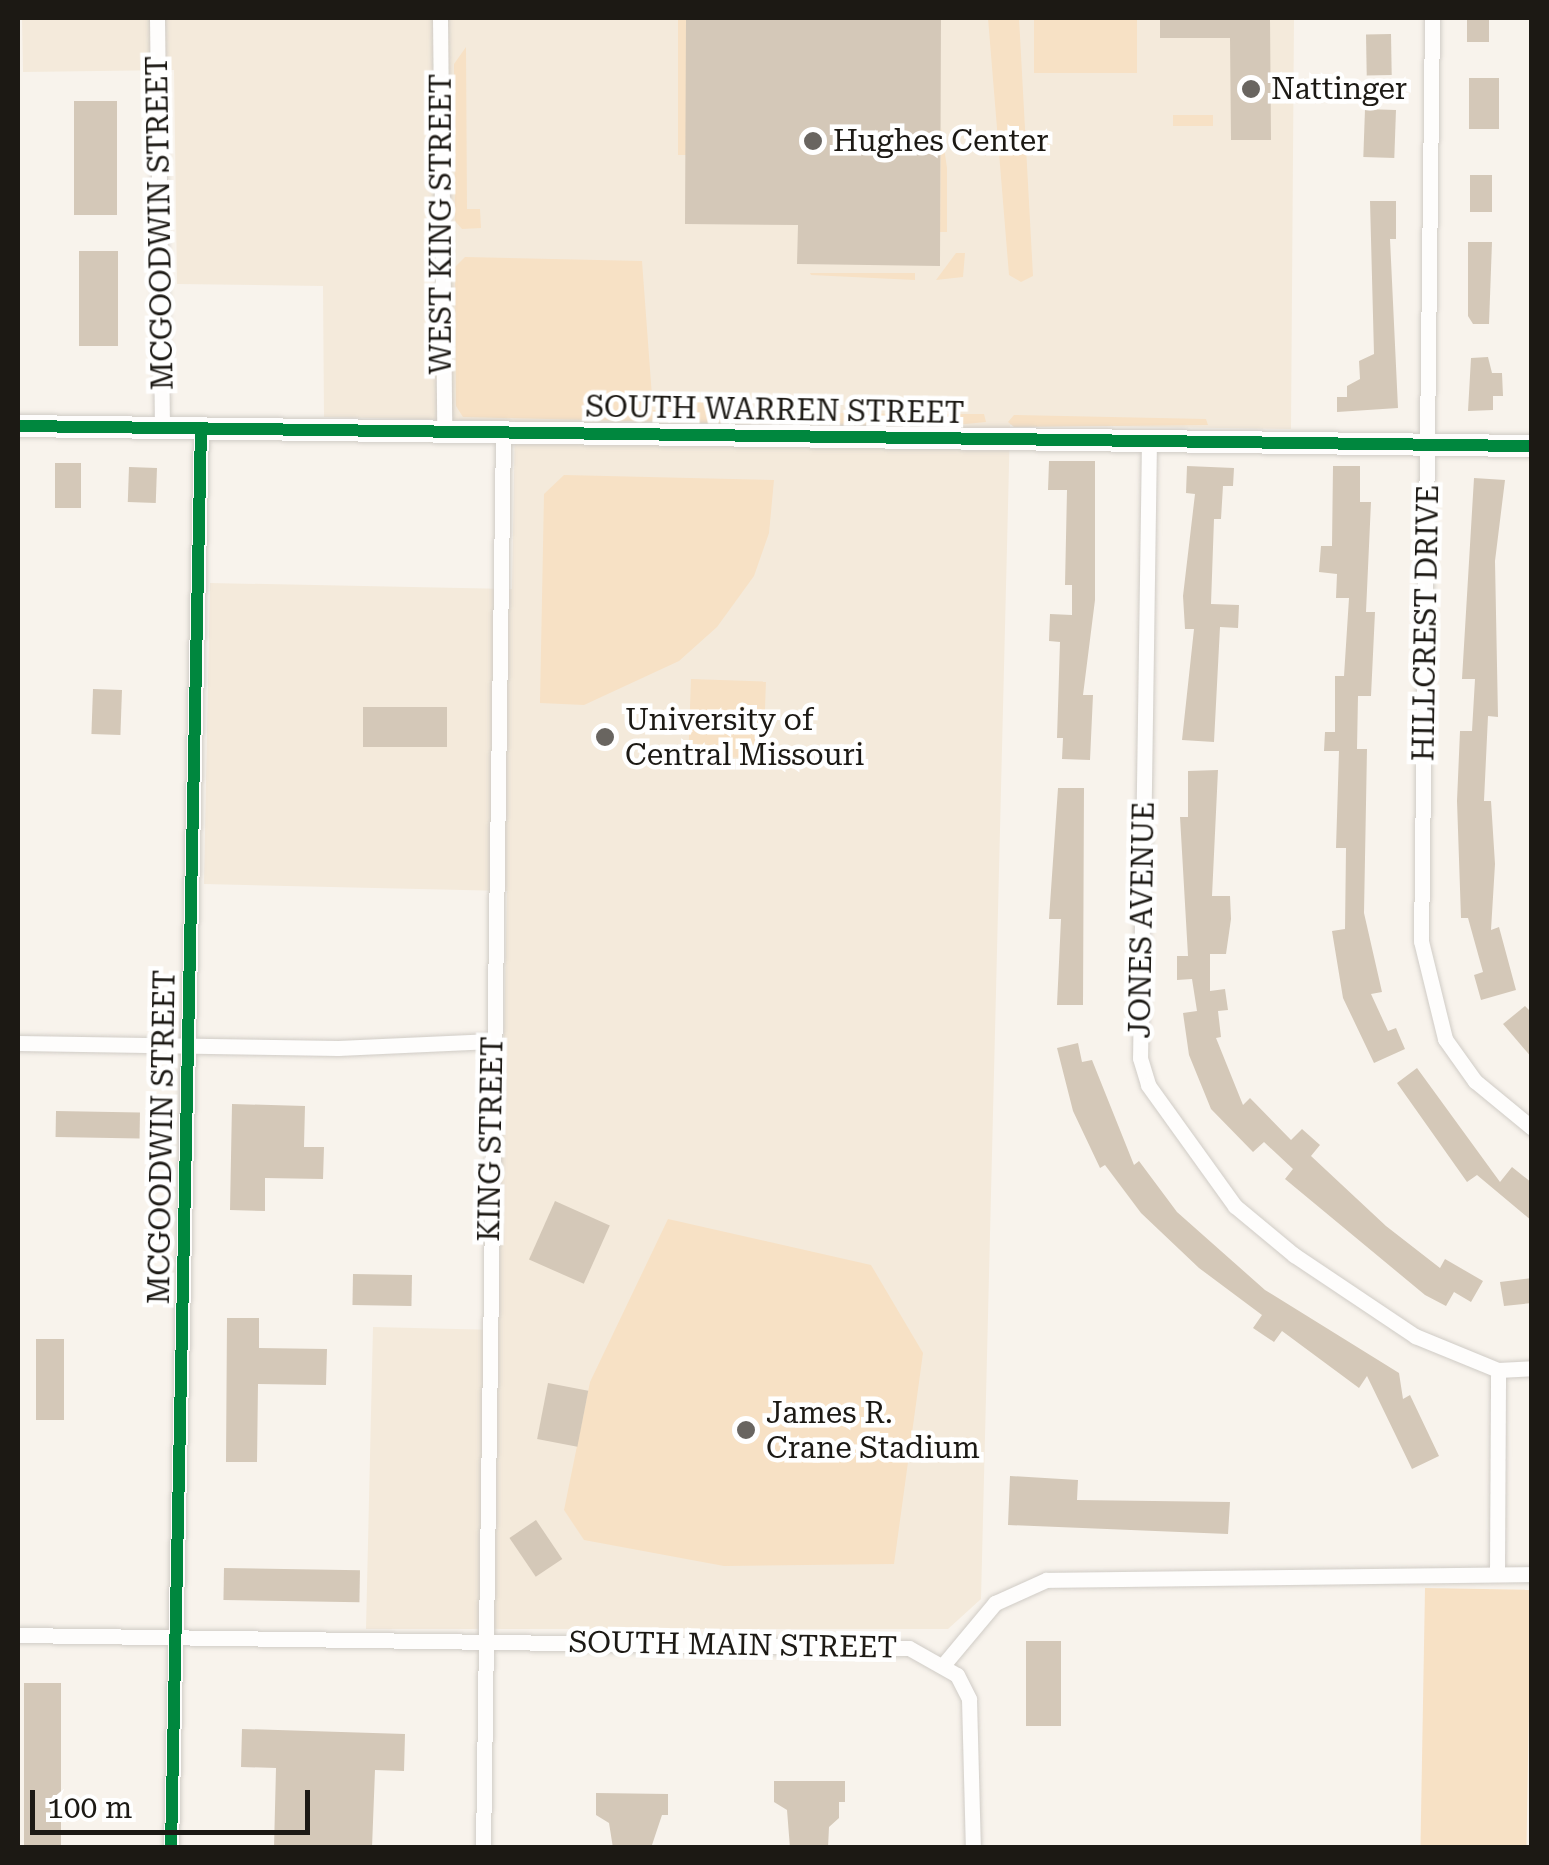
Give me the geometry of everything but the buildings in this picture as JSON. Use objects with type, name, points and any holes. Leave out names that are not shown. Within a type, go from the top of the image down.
[{"type":"street","name":"MCGOODWIN STREET","points":[[157,18],[162,428]]},
{"type":"street","name":"WEST KING STREET","points":[[440,18],[444,430]]},
{"type":"street","name":"HILLCREST DRIVE","points":[[1432,18],[1431,446],[1421,941],[1445,1040],[1475,1081],[1532,1128]]},
{"type":"street","name":"SOUTH WARREN STREET","points":[[18,426],[1532,446]]},
{"type":"street","name":"MCGOODWIN STREET","points":[[170,1848],[201,428]]},
{"type":"street","name":"KING STREET","points":[[483,1848],[503,431]]},
{"type":"street","name":"JONES AVENUE","points":[[1149,440],[1140,1058],[1148,1085],[1235,1206],[1294,1255],[1415,1336],[1498,1370],[1532,1368]]},
{"type":"street","points":[[18,1043],[403,1048],[492,1041]]},
{"type":"street","points":[[1498,1370],[1498,1573]]},
{"type":"street","points":[[973,1848],[969,1700],[944,1664],[995,1603],[1046,1580],[1532,1574]]},
{"type":"street","name":"SOUTH MAIN STREET","points":[[18,1635],[848,1643],[910,1648],[944,1664]]},
{"type":"shaded area","name":"University of Central Missouri","points":[[22,18],[1294,18],[1291,429],[1010,425],[981,1599],[948,1629],[366,1629],[373,1327],[498,1330],[507,891],[204,884],[210,583],[512,589],[515,421],[324,417],[323,286],[177,284],[174,70],[23,72]]},
{"type":"shaded area","points":[[678,18],[686,18],[686,155],[678,155]]},
{"type":"shaded area","points":[[988,18],[1019,18],[1033,276],[1021,282],[1009,275]]},
{"type":"shaded area","points":[[1034,18],[1137,18],[1137,73],[1034,73]]},
{"type":"shaded area","points":[[466,47],[467,209],[480,209],[481,228],[462,229],[455,221],[454,64]]},
{"type":"shaded area","points":[[1173,115],[1213,115],[1213,126],[1173,126]]},
{"type":"shaded area","points":[[941,127],[947,168],[947,232],[940,232]]},
{"type":"shaded area","points":[[956,253],[965,253],[963,277],[936,280]]},
{"type":"shaded area","points":[[465,257],[642,261],[653,410],[672,411],[671,417],[666,422],[463,417],[456,406],[455,267]]},
{"type":"shaded area","points":[[915,273],[915,280],[811,275]]},
{"type":"shaded area","points":[[694,397],[737,397],[750,412],[920,414],[920,426],[698,423]]},
{"type":"shaded area","points":[[935,414],[984,414],[986,422],[935,427]]},
{"type":"shaded area","points":[[1014,415],[1206,419],[1208,425],[1014,427],[1008,422]]},
{"type":"shaded area","points":[[564,475],[774,480],[769,533],[754,576],[717,627],[679,661],[584,705],[540,703],[544,494]]},
{"type":"shaded area","points":[[691,679],[766,682],[763,759],[688,756]]},
{"type":"shaded area","name":"James R. Crane Stadium","points":[[668,1219],[871,1265],[923,1353],[894,1564],[724,1566],[584,1540],[564,1510],[590,1382]]},
{"type":"shaded area","points":[[1425,1588],[1531,1590],[1526,1848],[1420,1847]]},
{"type":"cycle path","points":[[18,426],[1532,446]]},
{"type":"cycle path","points":[[171,1848],[201,428]]},
{"type":"place","name":"Nattinger","points":[[1251,89]]},
{"type":"place","name":"Hughes Center","points":[[813,141]]},
{"type":"place","name":"University of Central Missouri","points":[[605,737]]},
{"type":"place","name":"James R. Crane Stadium","points":[[746,1430]]}]
